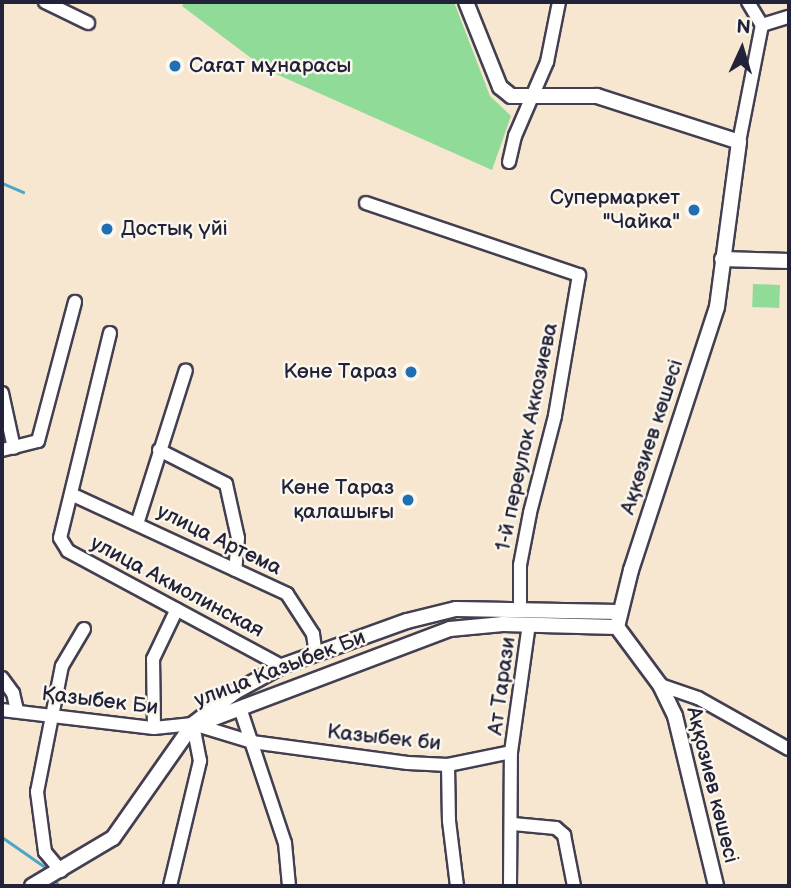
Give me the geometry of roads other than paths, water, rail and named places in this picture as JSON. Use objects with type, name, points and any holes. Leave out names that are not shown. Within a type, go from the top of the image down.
[{"type":"main road","points":[[466,2],[500,87],[511,96],[533,99],[597,96],[739,142]]},
{"type":"main road","name":"Ақкөзиев көшесі","points":[[617,627],[618,612],[717,307],[739,142]]},
{"type":"main road","points":[[722,260],[789,261]]},
{"type":"main road","name":"улица Казыбек Би","points":[[193,724],[235,692],[282,666],[399,624],[456,609],[520,607],[618,612]]},
{"type":"main road","points":[[399,624],[406,643]]},
{"type":"main road","name":"улица Казыбек Би","points":[[193,724],[406,643],[450,629],[529,624],[617,627]]},
{"type":"main road","name":"Аққозиев көшесі","points":[[617,627],[660,685],[676,716],[693,774],[716,886]]},
{"type":"main road","points":[[32,886],[48,883],[61,871],[113,838],[193,724]]},
{"type":"street","points":[[45,2],[88,23]]},
{"type":"street","points":[[509,162],[515,136],[547,62],[559,2]]},
{"type":"street","points":[[739,142],[762,25],[748,2]]},
{"type":"street","points":[[762,25],[789,18]]},
{"type":"street","name":"1-й переулок Аккозиева","points":[[366,203],[579,275],[555,416],[520,565],[520,607]]},
{"type":"street","points":[[2,393],[8,449],[38,441],[75,302]]},
{"type":"street","name":"улица Акмолинская","points":[[110,333],[60,538],[68,551],[282,666]]},
{"type":"street","points":[[138,522],[186,370]]},
{"type":"street","points":[[159,450],[226,484],[238,538],[235,570]]},
{"type":"street","name":"улица Артема","points":[[71,494],[138,522],[275,588],[298,606],[313,634],[316,655]]},
{"type":"street","points":[[154,728],[153,659],[177,609]]},
{"type":"street","name":"Ат Тарази","points":[[510,886],[512,752],[529,624]]},
{"type":"street","points":[[61,871],[45,852],[39,832],[37,792],[50,715],[62,666],[84,629]]},
{"type":"street","points":[[2,678],[13,693],[17,711]]},
{"type":"street","points":[[660,685],[698,698],[789,749]]},
{"type":"street","points":[[240,708],[285,843],[289,886]]},
{"type":"street","name":"Қазыбек Би","points":[[2,710],[154,728],[193,724]]},
{"type":"street","points":[[170,886],[200,761],[193,724]]},
{"type":"street","name":"Казыбек би","points":[[193,724],[252,742],[448,765],[512,752]]},
{"type":"street","points":[[448,765],[449,821],[457,886]]},
{"type":"street","points":[[513,824],[556,828],[564,835],[574,886]]},
{"type":"waterway","points":[[2,183],[23,192]]},
{"type":"waterway","points":[[2,837],[48,869]]},
{"type":"waterway","points":[[53,877],[59,886]]},
{"type":"place","name":"Сағат мұнарасы","points":[[175,66]]},
{"type":"place","name":"Супермаркет \"Чайка\"","points":[[694,210]]},
{"type":"place","name":"Достық үйі","points":[[107,229]]},
{"type":"place","name":"Көне Тараз","points":[[411,372]]},
{"type":"place","name":"Көне Тараз қалашығы","points":[[408,500]]}]
